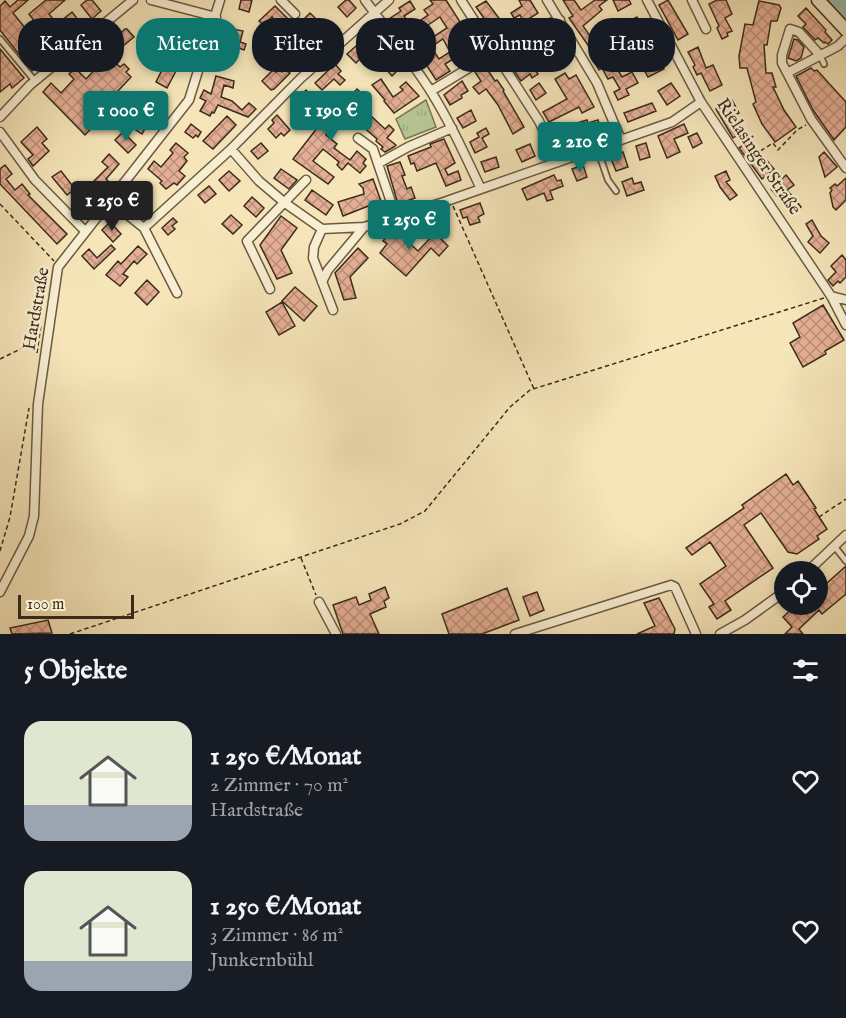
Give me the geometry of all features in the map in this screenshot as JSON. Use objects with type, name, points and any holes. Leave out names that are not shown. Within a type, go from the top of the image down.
[{"type":"main road","points":[[818,0],[846,30]]},
{"type":"street","points":[[0,117],[35,81],[134,0]]},
{"type":"street","points":[[151,0],[216,17]]},
{"type":"street","name":"Hardstraße","points":[[0,591],[29,536],[34,516],[38,404],[58,267],[189,100],[220,0]]},
{"type":"street","points":[[365,0],[406,54],[430,91],[452,128],[481,189]]},
{"type":"street","points":[[144,228],[231,149],[301,78],[389,0]]},
{"type":"street","points":[[462,0],[474,18]]},
{"type":"street","points":[[547,0],[559,18]]},
{"type":"street","name":"Rielasinger Straße","points":[[647,0],[701,102],[831,296],[846,325]]},
{"type":"street","points":[[692,0],[706,29]]},
{"type":"street","points":[[280,1],[295,14]]},
{"type":"street","points":[[822,60],[799,32],[790,29],[782,55],[782,63],[813,121],[846,168]]},
{"type":"street","points":[[787,73],[822,60],[846,38]]},
{"type":"street","points":[[576,47],[597,83],[621,140]]},
{"type":"street","points":[[430,91],[459,72]]},
{"type":"street","points":[[508,72],[539,121],[558,162]]},
{"type":"street","points":[[231,149],[259,181],[322,229],[364,227],[451,200],[672,122],[701,102]]},
{"type":"street","points":[[379,163],[408,147],[452,128]]},
{"type":"street","points":[[0,132],[35,180],[85,231]]},
{"type":"street","points":[[358,138],[373,149],[396,217]]},
{"type":"street","points":[[270,289],[247,241],[306,180]]},
{"type":"street","points":[[109,200],[144,228],[177,292]]},
{"type":"street","points":[[322,282],[328,270],[364,227]]},
{"type":"street","points":[[322,229],[314,247],[313,258],[333,310]]},
{"type":"street","points":[[831,296],[846,300]]},
{"type":"street","points":[[819,561],[846,535]]},
{"type":"street","points":[[521,633],[671,585],[675,587],[696,634]]},
{"type":"street","points":[[720,634],[774,599]]},
{"type":"street","points":[[319,602],[336,634]]},
{"type":"lane","points":[[0,39],[35,81]]},
{"type":"lane","points":[[597,148],[608,180],[616,191]]},
{"type":"lane","points":[[835,547],[846,561]]},
{"type":"path","points":[[742,162],[773,143],[778,150],[797,130],[813,121]]},
{"type":"path","points":[[451,200],[534,388]]},
{"type":"path","points":[[0,204],[54,262]]},
{"type":"path","points":[[70,634],[400,524],[424,511],[510,407],[534,388],[831,296]]},
{"type":"path","points":[[0,359],[38,340]]},
{"type":"path","points":[[819,517],[846,498]]},
{"type":"path","points":[[301,557],[319,602]]},
{"type":"green space","points":[[426,100],[436,127],[405,139],[396,119]]},
{"type":"building","points":[[18,0],[28,0],[13,13],[18,19],[18,53],[0,30],[0,6],[5,1],[10,7]]},
{"type":"building","points":[[46,0],[65,0],[49,14],[52,18],[32,18],[29,14]]},
{"type":"building","points":[[87,0],[92,0],[101,11],[91,18],[81,5]]},
{"type":"building","points":[[241,0],[252,0],[249,12],[239,9]]},
{"type":"building","points":[[349,0],[356,8],[347,17],[338,7]]},
{"type":"building","points":[[430,0],[446,0],[458,18],[448,18],[448,48],[443,39],[436,44],[436,35],[447,28],[440,17],[436,20],[424,18],[428,15],[424,10],[433,4]]},
{"type":"building","points":[[519,0],[530,0],[538,13],[530,18],[522,18],[520,15],[514,18],[511,13],[522,6]]},
{"type":"building","points":[[563,0],[574,0],[581,10],[595,0],[607,0],[599,6],[602,10],[592,18],[588,18],[588,22],[583,26],[588,33],[588,45],[576,28],[576,18],[569,18],[573,16]]},
{"type":"building","points":[[613,0],[629,0],[631,4],[618,11]]},
{"type":"building","points":[[668,0],[688,34],[678,40],[675,34],[675,18],[666,18],[659,5]]},
{"type":"building","points":[[717,0],[726,0],[732,14],[725,18],[732,31],[722,39],[709,4]]},
{"type":"building","points":[[410,1],[415,9],[404,16],[406,18],[390,18],[401,11],[399,8]]},
{"type":"building","points":[[486,1],[499,18],[484,18],[476,7]]},
{"type":"building","points":[[759,1],[779,5],[781,8],[777,21],[771,21],[767,45],[764,45],[766,73],[772,73],[776,87],[773,87],[784,110],[796,127],[775,142],[762,124],[753,104],[756,102],[747,68],[740,68],[739,56],[745,24],[753,25]]},
{"type":"building","points":[[275,6],[287,18],[272,17],[262,18]]},
{"type":"building","points":[[806,8],[826,30],[825,32],[832,40],[828,44],[818,38],[815,40],[803,27],[806,24],[798,16]]},
{"type":"building","points":[[72,12],[77,18],[64,18]]},
{"type":"building","points":[[310,13],[315,18],[305,18]]},
{"type":"building","points":[[127,29],[134,37],[124,45],[124,30]]},
{"type":"building","points":[[794,39],[804,47],[801,58],[796,61],[788,58]]},
{"type":"building","points":[[240,42],[246,44],[244,50],[240,48]]},
{"type":"building","points":[[356,46],[356,63],[347,54]]},
{"type":"building","points":[[698,47],[706,68],[713,65],[722,85],[710,91],[701,73],[697,75],[688,52]]},
{"type":"building","points":[[0,49],[24,78],[12,88],[10,84],[0,92]]},
{"type":"building","points":[[448,53],[448,62],[445,64],[448,72],[436,80],[431,72],[436,72],[436,54],[439,59]]},
{"type":"building","points":[[124,64],[129,69],[126,72],[131,77],[116,93],[122,99],[115,107],[119,110],[113,116],[104,111],[105,114],[85,135],[43,92],[51,83],[61,93],[74,79],[69,74],[71,72],[79,72],[86,79],[93,72],[124,72]]},
{"type":"building","points":[[811,68],[814,71],[817,70],[846,102],[846,127],[834,140],[813,110],[796,76]]},
{"type":"building","points":[[161,72],[175,72],[167,88],[156,82]]},
{"type":"building","points":[[271,72],[290,73],[271,90],[262,81]]},
{"type":"building","points":[[327,72],[340,72],[338,74],[345,80],[340,85],[334,79],[322,90],[315,83]]},
{"type":"building","points":[[475,72],[489,72],[495,81],[497,80],[524,127],[513,134],[498,105],[486,89],[479,94],[473,87],[481,81]]},
{"type":"building","points":[[515,72],[537,72],[538,74],[532,78],[530,74],[521,81]]},
{"type":"building","points":[[604,72],[619,72],[622,77],[632,72],[638,83],[626,89],[629,95],[618,100],[614,92],[620,89],[613,77],[608,79]]},
{"type":"building","points":[[645,72],[658,72],[648,77]]},
{"type":"building","points":[[565,73],[569,79],[576,75],[594,107],[582,113],[579,107],[549,122],[543,112],[567,99],[555,79]]},
{"type":"building","points":[[216,76],[234,81],[233,88],[224,85],[221,97],[232,101],[242,110],[249,103],[256,109],[248,117],[218,105],[210,116],[200,111],[206,101],[200,98],[204,90],[211,94]]},
{"type":"building","points":[[381,79],[393,97],[403,90],[400,87],[406,82],[419,96],[394,113],[372,85]]},
{"type":"building","points":[[462,81],[468,91],[461,95],[462,98],[450,105],[444,95]]},
{"type":"building","points":[[539,83],[546,93],[536,100],[530,90]]},
{"type":"building","points":[[671,83],[680,96],[667,105],[658,91]]},
{"type":"building","points":[[357,89],[370,101],[361,110],[353,104],[342,116],[349,123],[344,129],[336,122],[326,135],[337,144],[334,148],[350,160],[357,151],[366,159],[363,163],[366,166],[360,173],[348,163],[342,170],[337,165],[339,162],[323,149],[313,161],[334,177],[328,184],[293,159],[321,123],[339,106],[341,107]]},
{"type":"building","points":[[306,90],[320,105],[304,120],[291,106]]},
{"type":"building","points":[[732,100],[739,113],[730,118],[740,133],[733,138],[716,109]]},
{"type":"building","points":[[652,103],[656,111],[628,122],[624,113]]},
{"type":"building","points":[[147,104],[156,109],[142,134],[133,128]]},
{"type":"building","points":[[471,110],[476,121],[463,128],[457,118]]},
{"type":"building","points":[[277,115],[290,130],[284,136],[281,133],[276,138],[268,129],[274,123],[272,120]]},
{"type":"building","points":[[227,116],[236,125],[213,149],[203,141]]},
{"type":"building","points":[[371,116],[385,129],[389,125],[394,130],[387,138],[396,145],[385,152],[376,141],[377,139],[362,126]]},
{"type":"building","points":[[587,120],[588,123],[598,120],[601,129],[590,133],[589,129],[581,132],[577,123]]},
{"type":"building","points":[[191,124],[201,132],[198,137],[196,135],[193,138],[185,132]]},
{"type":"building","points":[[684,124],[688,133],[674,139],[680,152],[667,158],[658,136]]},
{"type":"building","points":[[37,127],[47,139],[42,143],[49,151],[33,166],[28,159],[33,155],[21,142]]},
{"type":"building","points":[[486,128],[489,134],[482,138],[487,147],[475,153],[470,142],[479,137],[477,133]]},
{"type":"building","points":[[567,131],[571,142],[560,146],[556,135]]},
{"type":"building","points":[[123,132],[136,145],[128,153],[115,140]]},
{"type":"building","points":[[697,133],[702,143],[693,148],[688,137]]},
{"type":"building","points":[[444,139],[455,163],[445,169],[448,175],[458,171],[461,180],[446,186],[436,163],[417,171],[408,156]]},
{"type":"building","points":[[176,143],[188,153],[184,157],[187,161],[179,171],[185,176],[177,185],[174,183],[166,189],[160,183],[162,181],[148,169],[154,161],[161,167],[173,153],[170,150]]},
{"type":"building","points":[[261,143],[268,151],[258,159],[251,151]]},
{"type":"building","points":[[646,143],[650,157],[640,160],[636,146]]},
{"type":"building","points":[[746,143],[756,160],[762,155],[774,169],[762,179],[739,148]]},
{"type":"building","points":[[530,144],[535,156],[522,162],[516,150]]},
{"type":"building","points":[[623,152],[628,167],[616,171],[610,156]]},
{"type":"building","points":[[824,152],[837,167],[825,177],[819,157]]},
{"type":"building","points":[[109,154],[119,164],[106,179],[109,182],[102,189],[94,181],[108,167],[102,162]]},
{"type":"building","points":[[496,157],[499,167],[485,172],[481,162]]},
{"type":"building","points":[[400,162],[407,189],[411,187],[415,198],[398,204],[387,166]]},
{"type":"building","points":[[5,165],[12,174],[6,179],[15,190],[22,184],[30,194],[28,195],[67,234],[57,244],[0,184],[0,169]]},
{"type":"building","points":[[583,165],[587,177],[577,181],[572,169]]},
{"type":"building","points":[[281,169],[297,180],[289,189],[274,178]]},
{"type":"building","points":[[61,171],[75,189],[67,195],[52,177]]},
{"type":"building","points":[[229,171],[240,181],[229,191],[219,180]]},
{"type":"building","points":[[726,171],[730,180],[726,182],[737,195],[730,200],[715,176]]},
{"type":"building","points":[[554,175],[557,181],[561,180],[563,186],[550,191],[553,199],[547,201],[544,193],[527,200],[522,189]]},
{"type":"building","points":[[786,175],[794,185],[787,190],[801,207],[792,214],[771,189]]},
{"type":"building","points":[[632,178],[634,184],[641,182],[644,190],[627,196],[622,182]]},
{"type":"building","points":[[846,178],[846,200],[836,210],[833,207],[830,188],[835,184],[837,186]]},
{"type":"building","points":[[373,179],[381,201],[343,216],[338,202],[364,194],[359,184]]},
{"type":"building","points":[[139,184],[148,192],[142,199],[133,191]]},
{"type":"building","points":[[209,186],[216,194],[205,203],[198,195]]},
{"type":"building","points":[[87,190],[96,198],[85,209],[76,201]]},
{"type":"building","points":[[312,190],[333,205],[326,215],[305,200]]},
{"type":"building","points":[[252,197],[264,208],[256,217],[244,206]]},
{"type":"building","points":[[480,203],[484,214],[478,217],[480,222],[470,225],[467,217],[463,218],[460,210]]},
{"type":"building","points":[[231,215],[242,225],[233,234],[222,224]]},
{"type":"building","points":[[281,216],[297,228],[281,250],[292,273],[277,279],[260,245]]},
{"type":"building","points":[[173,218],[177,222],[172,226],[175,229],[168,235],[162,228]]},
{"type":"building","points":[[812,220],[821,236],[829,243],[820,253],[808,242],[813,236],[806,224]]},
{"type":"building","points":[[110,222],[121,234],[113,242],[102,230]]},
{"type":"building","points":[[394,229],[418,251],[435,233],[448,246],[439,256],[431,248],[406,276],[380,253],[387,244],[383,241]]},
{"type":"building","points":[[111,245],[115,249],[94,269],[82,256],[89,249],[97,258]]},
{"type":"building","points":[[138,246],[147,254],[137,264],[134,261],[123,274],[128,277],[120,286],[106,275],[118,261],[121,264]]},
{"type":"building","points":[[358,248],[368,258],[350,277],[356,298],[344,300],[335,273]]},
{"type":"building","points":[[842,255],[846,260],[846,277],[833,286],[828,280],[836,272],[831,266]]},
{"type":"building","points":[[147,280],[159,292],[147,305],[135,293]]},
{"type":"building","points":[[295,287],[317,306],[304,321],[282,301]]},
{"type":"building","points":[[282,302],[295,326],[279,335],[266,312]]},
{"type":"building","points":[[823,305],[844,340],[803,367],[790,343],[800,337],[793,323]]},
{"type":"building","points":[[786,474],[793,485],[798,481],[827,529],[817,536],[819,539],[797,554],[788,552],[761,513],[744,525],[773,568],[725,601],[731,610],[717,619],[709,607],[714,604],[700,584],[726,566],[710,542],[692,555],[686,548],[744,508],[742,505]]},
{"type":"building","points":[[846,566],[846,594],[828,609],[828,582]]},
{"type":"building","points":[[385,587],[389,598],[384,601],[386,607],[370,614],[379,634],[343,634],[333,605],[356,597],[359,605],[371,600],[369,594]]},
{"type":"building","points":[[507,588],[519,620],[482,634],[449,634],[442,614]]},
{"type":"building","points":[[537,592],[544,610],[530,616],[523,597]]},
{"type":"building","points":[[659,598],[675,629],[674,634],[637,634],[655,626],[644,603]]},
{"type":"building","points":[[785,615],[814,615],[799,629],[803,634],[785,634],[792,627],[783,617]]},
{"type":"building","points":[[48,620],[52,633],[12,634],[10,628]]},
{"type":"waterway","points":[[835,0],[846,11]]}]
